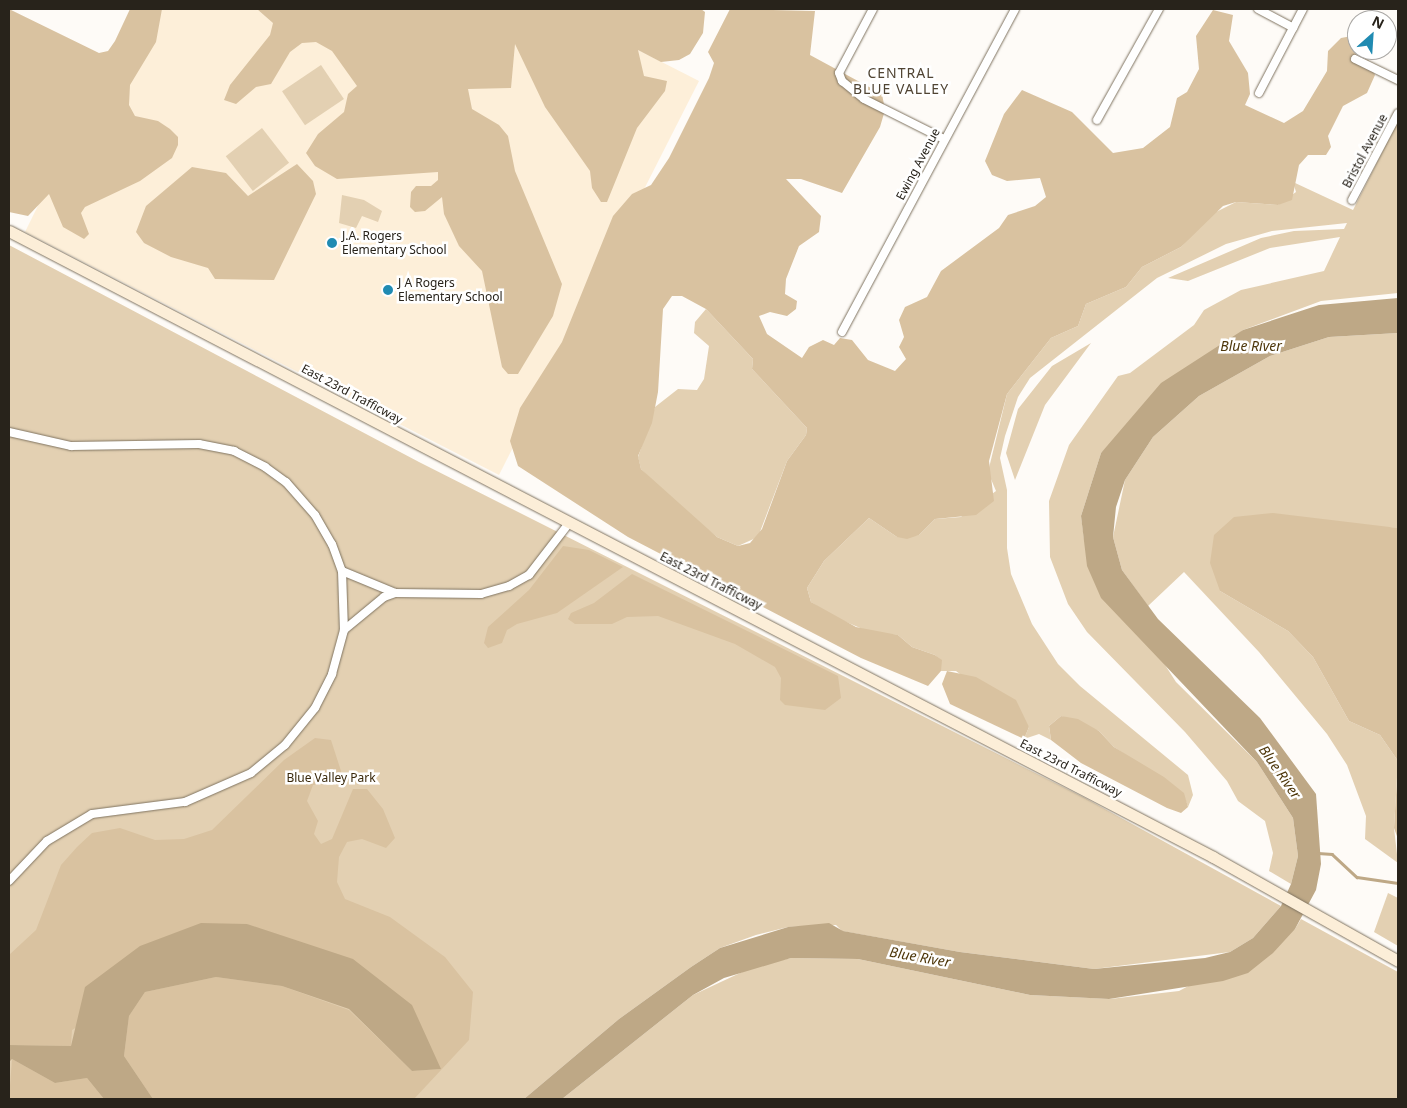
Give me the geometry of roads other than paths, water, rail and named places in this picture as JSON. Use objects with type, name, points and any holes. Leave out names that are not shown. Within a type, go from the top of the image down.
[{"type":"main road","name":"East 23rd Trafficway","points":[[9,231],[1214,857],[1398,961]]},
{"type":"street","points":[[873,9],[839,73],[850,91],[944,138]]},
{"type":"street","name":"Ewing Avenue","points":[[842,332],[944,138],[1015,9]]},
{"type":"street","points":[[1097,120],[1159,9]]},
{"type":"street","points":[[1258,9],[1293,28]]},
{"type":"street","points":[[1259,93],[1303,9]]},
{"type":"street","points":[[1357,60],[1398,80]]},
{"type":"street","name":"Bristol Avenue","points":[[1352,200],[1398,113]]},
{"type":"street","points":[[9,432],[71,446],[199,444],[234,451],[286,482],[315,515],[342,571],[344,630],[332,674],[315,708],[286,745],[251,773],[186,802],[92,814],[47,840],[9,881]]},
{"type":"street","points":[[342,571],[395,594],[482,594],[509,586],[529,575],[569,523]]},
{"type":"street","points":[[344,630],[395,594]]},
{"type":"water","name":"Blue River","points":[[1398,298],[1398,333],[1329,337],[1270,356],[1199,396],[1153,437],[1125,480],[1116,507],[1113,537],[1122,570],[1158,619],[1260,718],[1316,794],[1321,864],[1316,890],[1295,929],[1273,953],[1248,973],[1223,981],[1109,999],[1030,995],[858,959],[791,958],[724,978],[693,995],[562,1099],[524,1099],[619,1019],[720,948],[788,927],[829,923],[843,931],[960,952],[1094,969],[1205,958],[1230,952],[1253,938],[1281,906],[1291,884],[1298,856],[1293,818],[1257,762],[1101,598],[1087,566],[1081,516],[1101,453],[1161,383],[1243,330],[1319,305]]},
{"type":"water","points":[[201,923],[247,924],[353,959],[412,1005],[441,1069],[412,1071],[349,1009],[282,986],[216,977],[145,992],[129,1016],[124,1056],[153,1099],[104,1099],[87,1078],[55,1083],[12,1059],[9,1062],[9,1045],[71,1046],[85,987],[140,946]]},
{"type":"waterway","points":[[1318,853],[1332,854],[1357,877],[1398,883]]},
{"type":"place","name":"J.A. Rogers Elementary School","points":[[332,243]]},
{"type":"place","name":"J A Rogers Elementary School","points":[[388,290]]},
{"type":"district","name":"CENTRAL BLUE VALLEY","points":[[901,82]]},
{"type":"park label","name":"Blue Valley Park","points":[[331,778]]}]
